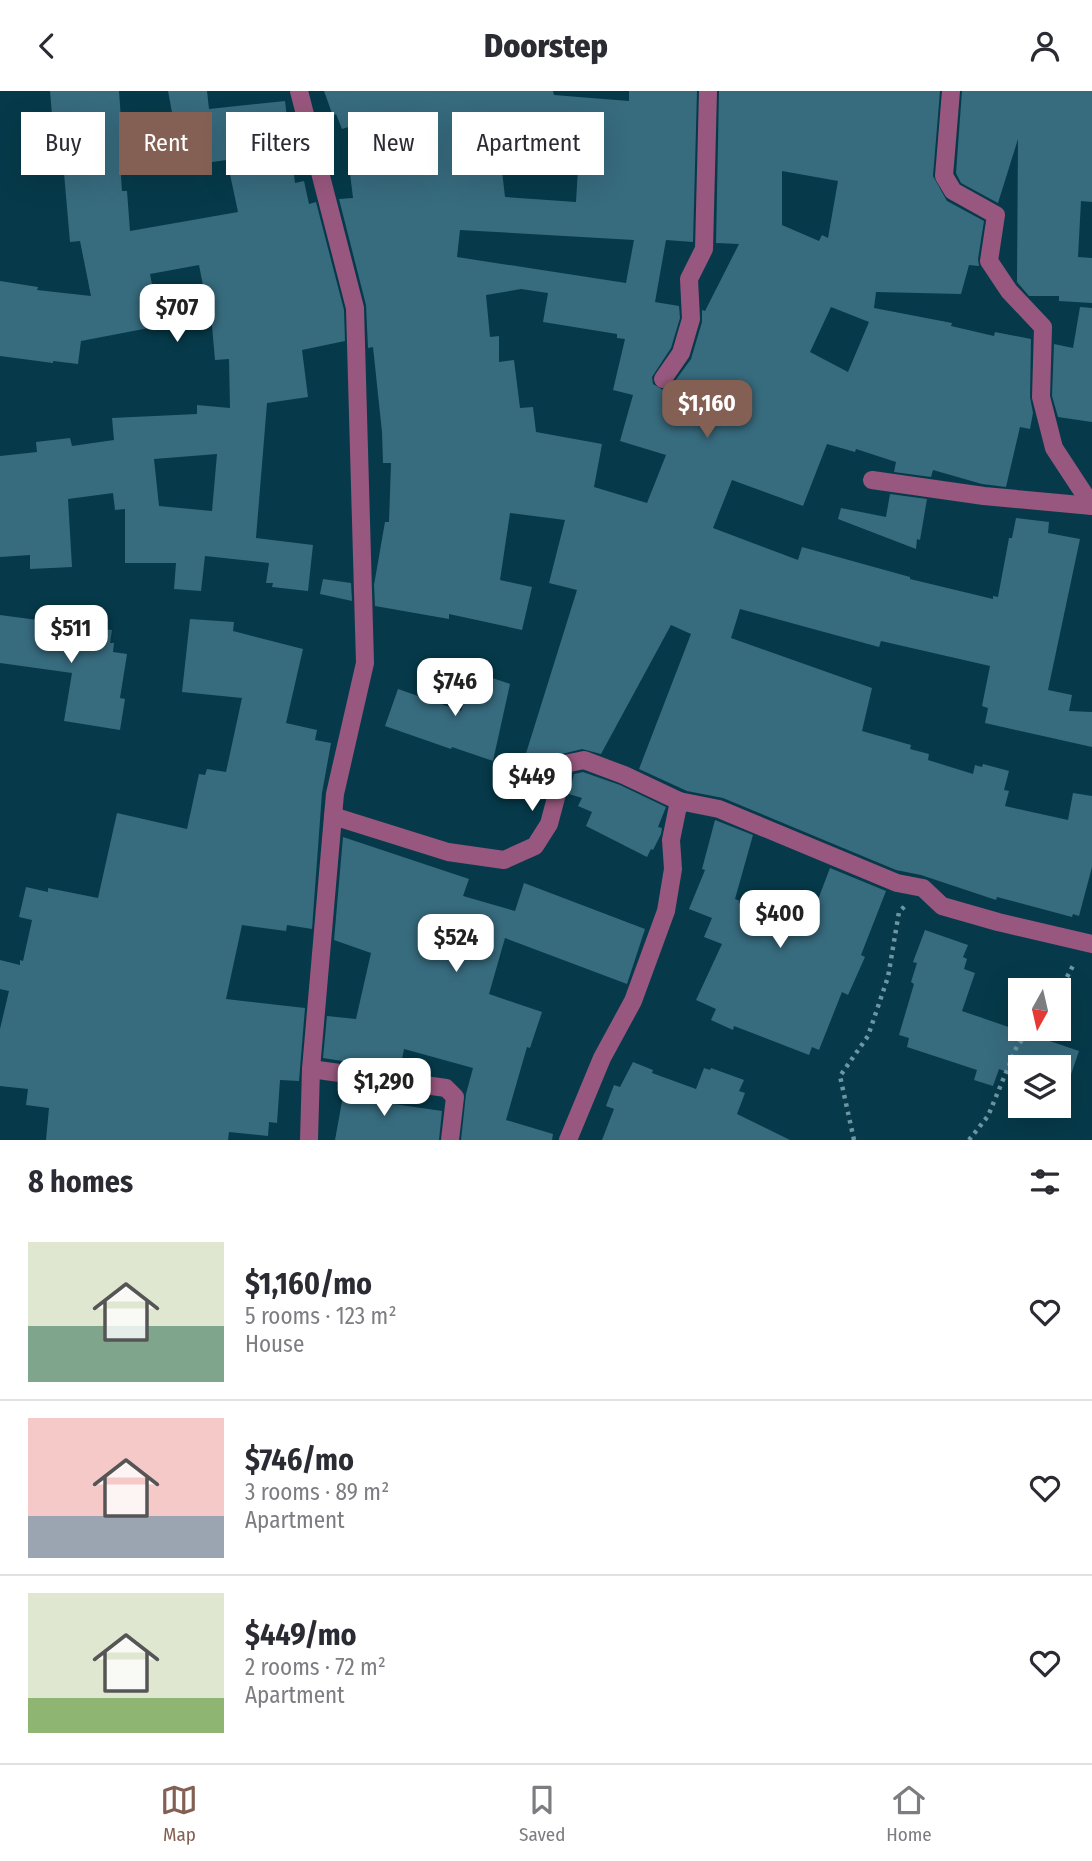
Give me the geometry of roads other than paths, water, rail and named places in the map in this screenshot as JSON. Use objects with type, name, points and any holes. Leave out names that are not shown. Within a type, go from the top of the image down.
[{"type":"street","points":[[299,91],[355,308],[365,663],[335,794],[311,1069],[309,1140]]},
{"type":"street","points":[[663,379],[681,353],[691,319],[689,279],[704,249],[708,91]]},
{"type":"street","points":[[872,480],[936,490],[1092,506],[1054,448],[1041,397],[1043,327],[1009,291],[989,261],[996,215],[953,191],[944,176],[951,91]]},
{"type":"street","points":[[333,816],[448,852],[504,860],[535,846],[549,824],[565,764],[584,760],[679,801],[719,809],[897,883],[923,888],[942,906],[1088,943]]},
{"type":"street","points":[[568,1140],[602,1058],[633,1002],[666,911],[673,869],[671,840],[679,801]]},
{"type":"street","points":[[311,1069],[446,1088],[456,1097],[450,1140]]}]
